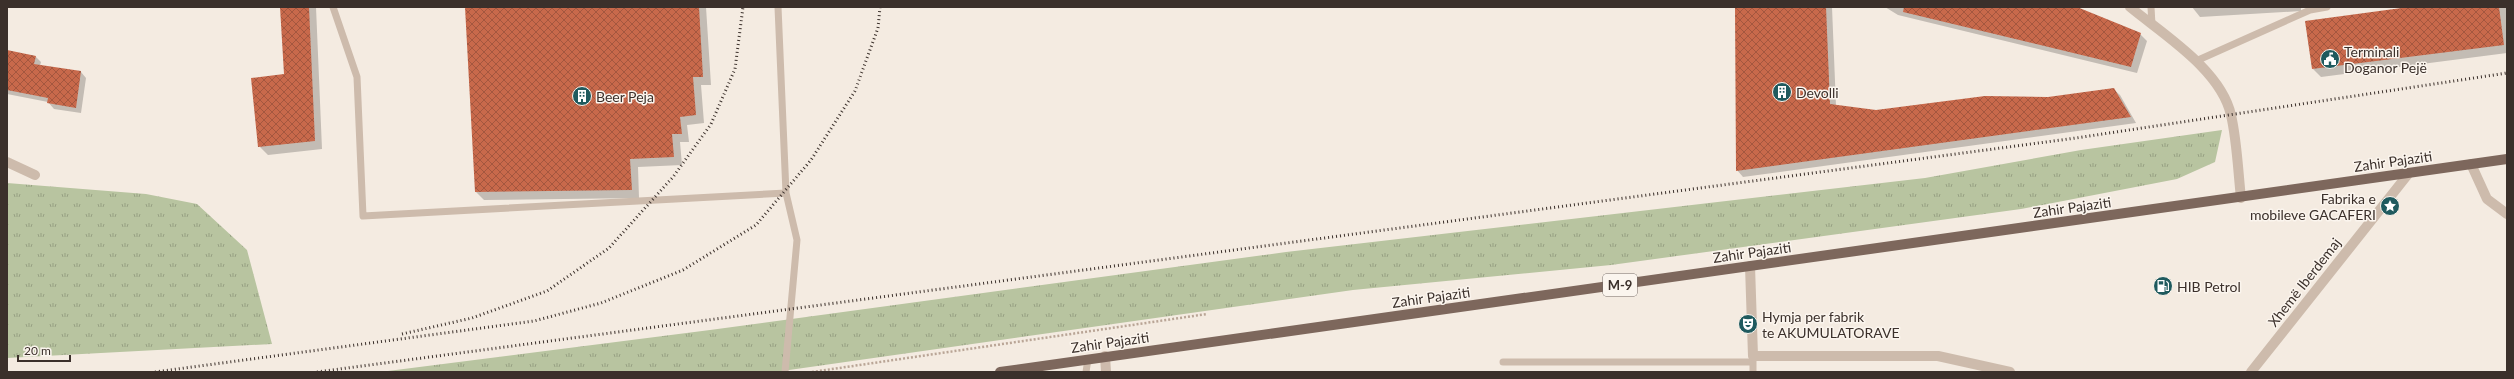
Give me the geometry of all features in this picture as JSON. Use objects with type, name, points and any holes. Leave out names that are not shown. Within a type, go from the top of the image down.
[{"type":"main road","name":"Zahir Pajaziti","points":[[1000,372],[1105,356],[2241,198],[2409,172],[2507,159]]},
{"type":"street","points":[[2130,7],[2196,61],[2218,86],[2231,114],[2241,198]]},
{"type":"street","points":[[7,162],[36,175]]},
{"type":"street","points":[[2471,164],[2488,199],[2507,214]]},
{"type":"street","name":"Xhemë Iberdemaj","points":[[2251,372],[2409,172]]},
{"type":"street","points":[[1750,266],[1753,359],[1938,356],[2010,372]]},
{"type":"street","points":[[1105,356],[1106,372]]},
{"type":"lane","points":[[333,7],[357,77],[363,216],[786,193]]},
{"type":"lane","points":[[778,7],[786,193],[797,240],[785,372]]},
{"type":"lane","points":[[2151,7],[2152,25]]},
{"type":"lane","points":[[2196,61],[2310,10],[2327,7]]},
{"type":"lane","points":[[1086,372],[1088,359]]},
{"type":"lane","points":[[1503,362],[1753,359],[1753,372]]},
{"type":"path","points":[[812,372],[1207,314]]},
{"type":"green space","points":[[2222,130],[2215,162],[2177,179],[2021,209],[1611,265],[1353,290],[775,372],[380,372],[710,330],[1286,252],[1925,178],[2081,150]]},
{"type":"green space","points":[[7,183],[146,194],[197,204],[247,250],[272,344],[7,358]]},
{"type":"building","points":[[280,7],[309,7],[315,141],[258,147],[251,78],[284,74]]},
{"type":"building","name":"Beer Peja","points":[[465,7],[699,7],[703,77],[693,77],[696,115],[680,117],[682,134],[672,134],[674,157],[630,159],[632,190],[475,192]]},
{"type":"building","name":"Devolli","points":[[1735,7],[1826,7],[1830,104],[1876,110],[1985,96],[2048,97],[2114,88],[2131,117],[1736,171]]},
{"type":"building","points":[[1904,7],[2077,7],[2141,33],[2131,67],[1903,12]]},
{"type":"building","points":[[2409,7],[2499,7],[2504,45],[2312,69],[2305,21]]},
{"type":"building","points":[[7,50],[36,56],[34,64],[81,71],[76,108],[47,103],[48,98],[7,90]]},
{"type":"railway","points":[[402,334],[472,318],[547,291],[609,248],[673,177],[711,124],[735,69],[743,7]]},
{"type":"railway","points":[[155,372],[534,321],[601,303],[683,270],[756,225],[811,160],[855,91],[878,28],[880,7]]},
{"type":"railway","points":[[317,372],[2076,138],[2507,73]]},
{"type":"place","name":"Terminali Doganor Pejë","points":[[2330,59]]},
{"type":"place","name":"Devolli","points":[[1782,92]]},
{"type":"place","name":"Beer Peja","points":[[582,96]]},
{"type":"place","name":"Fabrika e mobileve GACAFERI","points":[[2390,206]]},
{"type":"place","name":"HIB Petrol","points":[[2163,286]]},
{"type":"place","name":"Hymja per fabrik te AKUMULATORAVE","points":[[1748,324]]}]
